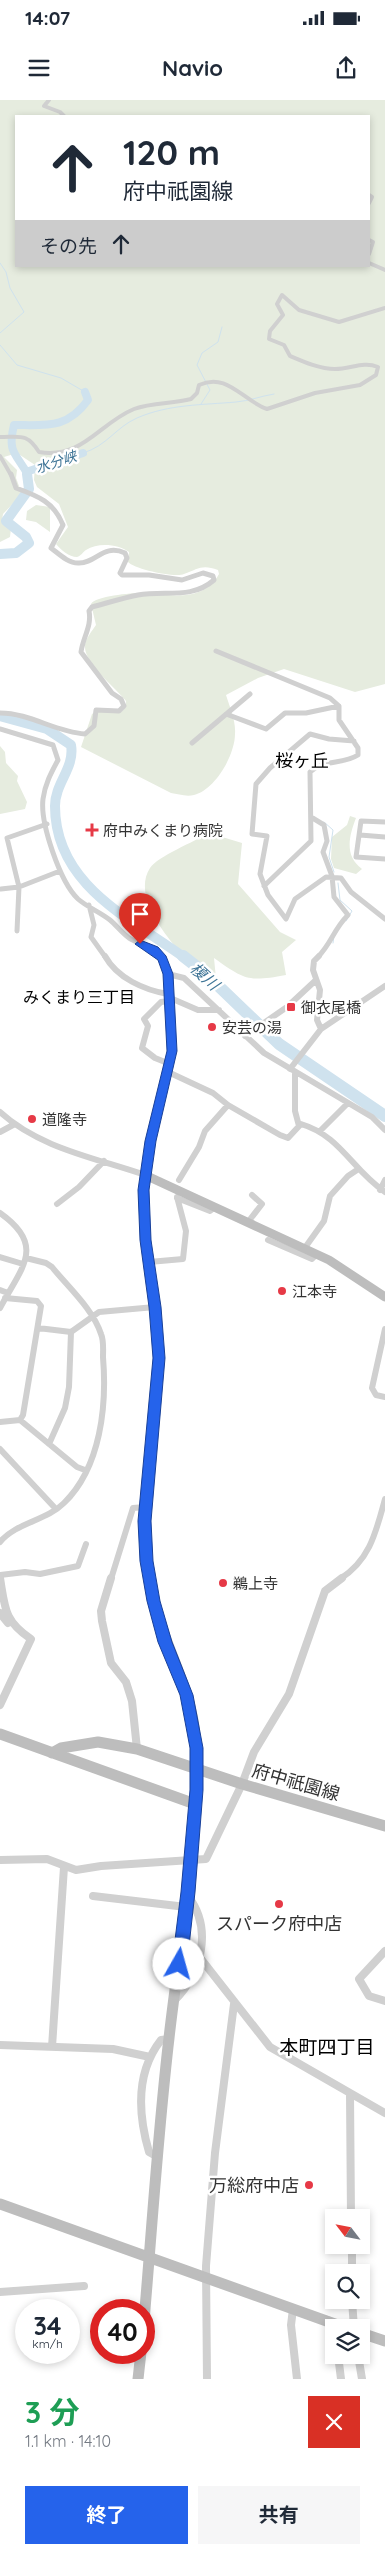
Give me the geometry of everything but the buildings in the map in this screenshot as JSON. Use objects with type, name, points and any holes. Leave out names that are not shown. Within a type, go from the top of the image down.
[{"type":"street","points":[[49,100],[44,106],[63,115]]},
{"type":"street","points":[[370,240],[373,242],[370,251]]},
{"type":"street","points":[[370,264],[385,270]]},
{"type":"street","points":[[0,437],[31,440],[39,452],[46,454],[74,448],[99,435],[133,410],[190,399],[197,393],[199,385],[211,380],[229,385],[252,402],[267,409],[301,397],[360,385],[376,375],[378,367],[367,363],[340,369],[324,368],[290,356],[284,345],[269,339],[270,331],[283,315],[277,304],[282,295],[299,310],[339,322],[364,316],[385,308]]},
{"type":"street","points":[[0,456],[9,469],[16,488],[44,499],[54,506],[63,525],[51,548],[71,563],[78,565],[85,563],[97,555],[116,549],[125,553],[127,558],[120,573],[122,575],[149,575],[182,580],[203,573],[213,576],[214,580],[207,586],[186,594],[140,596],[92,607],[89,611],[90,628],[82,643],[84,660],[112,693],[121,699],[124,706],[119,711],[96,710],[94,726],[84,734],[73,733],[11,714],[0,714]]},
{"type":"street","points":[[216,651],[330,698],[339,706],[342,726],[354,741],[358,754],[352,760],[329,760],[320,763],[310,772],[312,793],[311,841],[264,886]]},
{"type":"street","points":[[192,743],[250,694]]},
{"type":"street","points":[[226,714],[266,729],[285,713],[294,715],[339,706]]},
{"type":"street","points":[[0,729],[53,745],[58,760],[45,788],[43,801],[49,839],[60,871],[70,890],[128,936],[154,950],[162,958],[168,974],[172,1051],[150,1141],[143,1198],[159,1358],[145,1507],[145,1540],[149,1581],[165,1642],[190,1708],[195,1734],[197,1770],[187,1902],[170,2039],[146,2299]]},
{"type":"street","points":[[354,741],[328,739],[310,734],[270,768],[256,784],[252,834],[267,836],[260,868],[260,879],[286,919],[295,899],[326,877],[332,876],[341,878],[351,892],[385,919]]},
{"type":"street","points":[[311,817],[324,825],[326,841],[323,852],[332,876],[334,897],[348,915],[335,928],[328,947],[314,961],[313,970],[320,990],[317,1020],[321,1029]]},
{"type":"street","points":[[385,822],[361,821],[356,858],[385,859]]},
{"type":"street","points":[[17,931],[19,887],[7,838],[47,824]]},
{"type":"street","points":[[360,835],[385,837]]},
{"type":"street","points":[[1,889],[19,887],[60,871]]},
{"type":"street","points":[[89,905],[94,926],[91,937],[102,947],[116,971],[158,994],[198,1010],[219,1010]]},
{"type":"street","points":[[168,974],[184,978],[264,1053],[372,1117],[385,1130]]},
{"type":"street","points":[[245,1036],[287,1007],[316,980]]},
{"type":"street","points":[[293,1071],[321,1029],[385,986]]},
{"type":"street","points":[[168,997],[144,1019],[148,1026],[142,1048],[169,1068],[213,1093],[228,1105],[266,1128],[288,1138],[299,1126],[304,1124],[320,1131],[341,1144],[357,1170],[382,1191],[385,1180]]},
{"type":"street","points":[[293,1071],[297,1084],[295,1111],[299,1126]]},
{"type":"street","points":[[320,1131],[348,1103]]},
{"type":"street","points":[[180,1180],[199,1146],[204,1131],[228,1105]]},
{"type":"street","points":[[0,1112],[13,1125],[45,1141],[145,1175],[248,1222],[350,1272],[385,1296]]},
{"type":"street","points":[[0,1132],[13,1125]]},
{"type":"street","points":[[57,1204],[79,1187],[104,1161]]},
{"type":"street","points":[[304,1249],[324,1221],[330,1196],[348,1176],[357,1170]]},
{"type":"street","points":[[248,1222],[262,1204],[252,1195]]},
{"type":"street","points":[[149,1262],[183,1259],[186,1231],[177,1197],[210,1211],[215,1207]]},
{"type":"street","points":[[0,1213],[23,1234],[28,1244],[24,1261],[0,1308]]},
{"type":"street","points":[[268,1240],[312,1259],[316,1255]]},
{"type":"street","points":[[0,1257],[46,1263],[52,1267],[101,1332],[106,1379],[100,1433],[85,1470],[72,1494],[62,1505],[11,1532],[0,1542]]},
{"type":"street","points":[[0,1290],[6,1296],[37,1301],[42,1306],[29,1388],[20,1420]]},
{"type":"street","points":[[38,1328],[71,1332],[99,1312],[155,1307]]},
{"type":"street","points":[[385,1329],[379,1346],[379,1362],[372,1388],[376,1394],[385,1397]]},
{"type":"street","points":[[49,1444],[65,1408],[69,1387],[71,1332]]},
{"type":"street","points":[[0,1422],[20,1420],[77,1467],[85,1470]]},
{"type":"street","points":[[0,1449],[55,1508]]},
{"type":"street","points":[[0,1860],[47,1859],[76,1870],[101,1866],[206,1859],[242,1784],[254,1752],[290,1694],[325,1591],[333,1582],[348,1573],[364,1558],[377,1535],[385,1498]]},
{"type":"street","points":[[137,1748],[136,1709],[126,1682],[110,1661],[107,1640],[100,1623],[101,1611],[133,1508],[145,1507]]},
{"type":"street","points":[[10,1624],[0,1576],[25,1572],[40,1574],[78,1566],[86,1544]]},
{"type":"street","points":[[0,1612],[2,1618],[31,1639],[0,1705]]},
{"type":"street","points":[[0,1734],[195,1804]]},
{"type":"street","name":"府中祇園線","points":[[52,1753],[61,1748],[98,1742],[137,1748],[197,1770],[385,1826]]},
{"type":"street","points":[[52,2047],[64,1867]]},
{"type":"street","points":[[93,1896],[187,1902],[200,1912],[201,1959],[195,1975],[183,1995],[174,2001]]},
{"type":"street","points":[[385,1951],[359,1979],[369,1996],[385,2001]]},
{"type":"street","points":[[201,1959],[234,2004],[270,2046],[350,2094],[385,2112]]},
{"type":"street","points":[[207,2379],[207,2278],[215,2153],[234,2004]]},
{"type":"street","points":[[158,2157],[149,2152],[143,2132],[139,2106],[144,2074],[150,2057],[161,2040],[170,2039]]},
{"type":"street","points":[[0,2045],[113,2049],[150,2057]]},
{"type":"street","points":[[350,2094],[351,2209]]},
{"type":"street","points":[[0,2204],[325,2321]]},
{"type":"street","points":[[0,2292],[84,2286]]},
{"type":"street","points":[[293,2309],[291,2325],[297,2379]]},
{"type":"street","points":[[370,2336],[385,2341]]},
{"type":"street","points":[[138,2379],[140,2364]]},
{"type":"street","points":[[339,2364],[341,2379]]},
{"type":"street","points":[[360,2364],[362,2379]]},
{"type":"shaded area","points":[[0,100],[385,100],[385,684],[355,692],[284,669],[258,678],[226,695],[235,724],[235,734],[232,752],[216,779],[202,792],[194,795],[185,796],[171,793],[81,747],[92,714],[99,709],[121,712],[126,707],[126,701],[94,667],[86,652],[85,645],[96,625],[91,604],[99,599],[122,594],[184,595],[194,593],[204,590],[212,583],[219,574],[218,570],[204,567],[179,575],[155,572],[132,565],[128,562],[129,552],[119,547],[108,545],[91,547],[77,557],[68,554],[56,544],[68,527],[59,504],[37,487],[34,480],[35,465],[17,453],[4,457],[17,470],[16,478],[22,494],[3,514],[2,520],[11,528],[10,537],[0,542]]},
{"type":"shaded area","points":[[36,505],[50,507],[50,532],[36,522],[26,520],[27,511]]},
{"type":"shaded area","points":[[0,746],[5,752],[6,763],[18,776],[17,781],[27,802],[25,809],[0,814]]},
{"type":"shaded area","points":[[350,816],[356,818],[351,832],[350,852],[356,864],[362,869],[356,874],[334,868],[331,859],[332,837],[347,825]]},
{"type":"shaded area","points":[[209,833],[242,843],[238,884],[280,932],[296,940],[282,952],[286,975],[263,978],[247,977],[233,971],[214,958],[217,989],[179,951],[154,917],[147,899],[145,883],[150,868],[168,854]]},
{"type":"waterway","points":[[0,263],[6,272],[10,288],[24,312],[0,333]]},
{"type":"waterway","points":[[201,404],[210,390],[197,365],[202,353],[218,342],[222,327]]},
{"type":"waterway","points":[[0,345],[17,365],[61,378],[85,392]]},
{"type":"waterway","name":"水分峡","points":[[26,472],[12,447],[14,425],[46,425],[64,421],[72,416],[88,400],[85,392]]},
{"type":"waterway","points":[[83,453],[99,446],[123,426],[149,413],[186,406],[241,401],[274,394]]},
{"type":"waterway","name":"水分峡","points":[[26,472],[83,453]]},
{"type":"waterway","name":"榎川","points":[[0,554],[16,553],[29,543],[26,537],[6,521],[29,489],[27,474]]},
{"type":"waterway","name":"榎川","points":[[0,716],[47,729],[71,745],[70,761],[58,790],[55,806],[58,834],[68,857],[82,878],[99,897],[185,958]]},
{"type":"waterway","points":[[324,822],[333,830],[329,857],[334,872]]},
{"type":"waterway","points":[[338,883],[340,900],[352,911],[346,921]]},
{"type":"waterway","points":[[333,943],[334,936]]},
{"type":"waterway","name":"榎川","points":[[183,956],[206,974],[279,1044],[385,1116]]},
{"type":"place","name":"府中みくまり病院","points":[[92,830]]},
{"type":"place","name":"御衣尾橋","points":[[291,1007]]},
{"type":"place","name":"安芸の湯","points":[[212,1027]]},
{"type":"place","name":"道隆寺","points":[[32,1119]]},
{"type":"place","name":"江本寺","points":[[282,1291]]},
{"type":"place","name":"鵜上寺","points":[[223,1583]]},
{"type":"place","name":"スパーク府中店","points":[[279,1904]]},
{"type":"place","name":"万総府中店","points":[[309,2185]]},
{"type":"district","name":"桜ヶ丘","points":[[302,760]]},
{"type":"district","name":"みくまり三丁目","points":[[79,997]]},
{"type":"district","name":"本町四丁目","points":[[327,2047]]},
{"type":"route","points":[[140,944],[154,950],[162,958],[168,974],[172,1051],[150,1141],[143,1190],[145,1240],[155,1307],[159,1358],[146,1501],[145,1540],[153,1601],[165,1642],[186,1695],[195,1734],[196,1790],[188,1892],[179,1964]]}]
